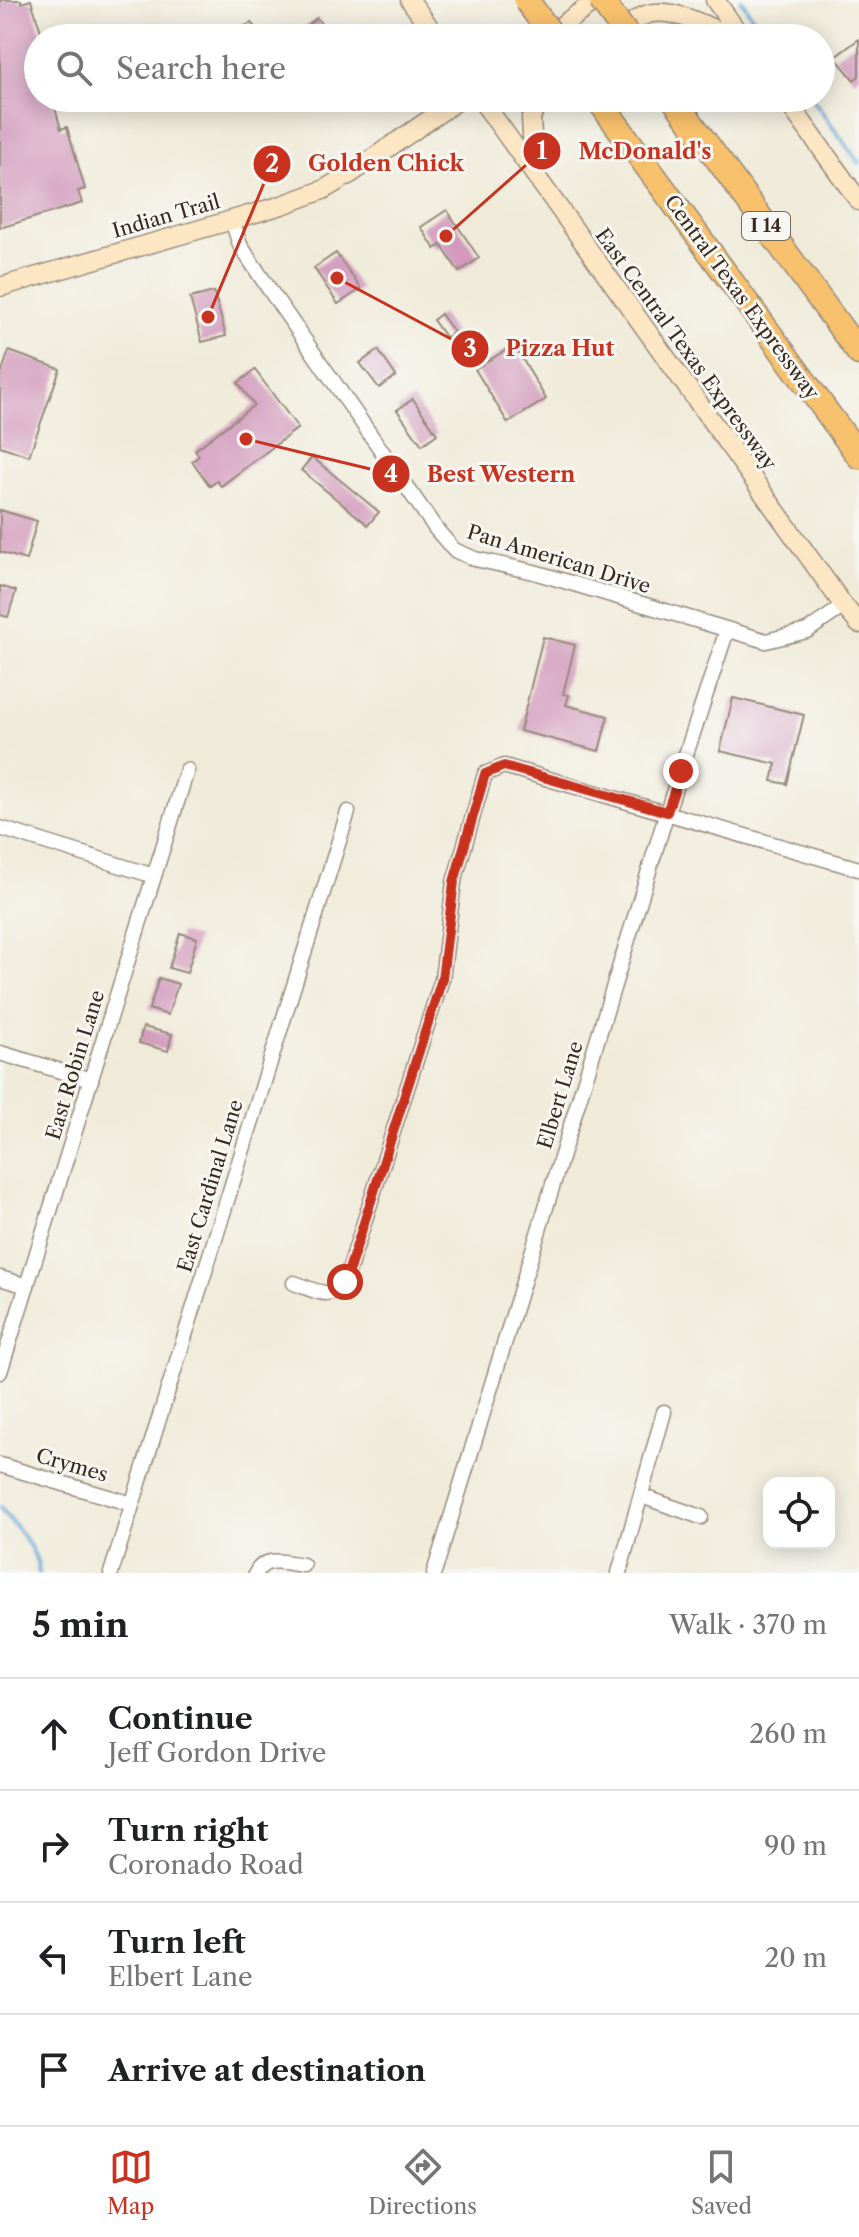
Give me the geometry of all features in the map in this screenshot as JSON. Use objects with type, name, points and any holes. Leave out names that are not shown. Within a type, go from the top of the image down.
[{"type":"highway","points":[[526,0],[544,24]]},
{"type":"highway","points":[[599,0],[618,24]]},
{"type":"highway","name":"Central Texas Expressway","points":[[608,112],[859,456]]},
{"type":"highway","name":"I 14","points":[[683,112],[859,353]]},
{"type":"main road","points":[[410,0],[427,24]]},
{"type":"main road","points":[[564,24],[599,0]]},
{"type":"main road","points":[[715,0],[732,24]]},
{"type":"main road","points":[[631,24],[645,14],[667,14],[703,24]]},
{"type":"main road","name":"Indian Trail","points":[[0,287],[232,220],[323,190],[441,112]]},
{"type":"main road","name":"East Central Texas Expressway","points":[[490,112],[859,624]]},
{"type":"main road","points":[[533,112],[531,118],[534,174]]},
{"type":"main road","points":[[795,112],[859,201]]},
{"type":"street","name":"Pan American Drive","points":[[232,220],[240,245],[262,278],[436,529],[454,550],[475,559],[534,572],[766,641],[807,631],[844,606]]},
{"type":"street","name":"Elbert Lane","points":[[434,1573],[667,812],[727,630]]},
{"type":"street","points":[[294,1283],[329,1294],[338,1291],[345,1282],[442,979],[454,882],[485,774],[504,766],[859,869]]},
{"type":"street","name":"East Robin Lane","points":[[0,1372],[187,770]]},
{"type":"street","name":"East Cardinal Lane","points":[[111,1573],[348,812]]},
{"type":"street","points":[[0,828],[154,876]]},
{"type":"street","points":[[0,1053],[91,1080]]},
{"type":"street","points":[[0,1278],[27,1286]]},
{"type":"street","points":[[619,1573],[664,1412]]},
{"type":"street","name":"Crymes","points":[[0,1465],[132,1504]]},
{"type":"street","points":[[641,1496],[701,1517]]},
{"type":"street","points":[[256,1573],[259,1567],[270,1561],[303,1565]]},
{"type":"building","points":[[0,0],[21,0],[21,3],[31,0],[39,24],[24,24],[24,112],[56,112],[61,129],[67,127],[85,189],[78,191],[82,203],[0,228]]},
{"type":"building","points":[[859,39],[859,76],[854,80],[835,57]]},
{"type":"building","points":[[447,210],[479,258],[459,272],[441,245],[435,249],[421,227]]},
{"type":"building","points":[[336,253],[361,289],[338,304],[314,268]]},
{"type":"building","points":[[214,292],[226,336],[202,342],[190,298]]},
{"type":"building","points":[[441,314],[454,332],[446,338],[433,320]]},
{"type":"building","points":[[514,345],[546,399],[508,423],[475,369]]},
{"type":"building","points":[[378,350],[396,376],[379,388],[360,363]]},
{"type":"building","points":[[9,351],[60,369],[29,456],[0,446],[0,377]]},
{"type":"building","points":[[255,370],[298,428],[221,486],[217,481],[210,486],[192,461],[199,456],[195,450],[254,405],[238,383]]},
{"type":"building","points":[[413,399],[437,434],[422,445],[397,410]]},
{"type":"building","points":[[312,457],[379,512],[368,525],[301,470]]},
{"type":"building","points":[[0,510],[37,521],[26,560],[0,552]]},
{"type":"building","points":[[0,586],[16,591],[8,617],[0,615]]},
{"type":"building","points":[[543,637],[575,645],[563,694],[569,695],[566,705],[608,716],[599,751],[520,731]]},
{"type":"building","points":[[733,698],[804,715],[787,784],[772,781],[776,764],[720,751]]},
{"type":"building","points":[[180,933],[197,938],[187,973],[169,968]]},
{"type":"building","points":[[159,978],[178,984],[168,1015],[149,1009]]},
{"type":"building","points":[[143,1027],[172,1034],[168,1051],[139,1043]]},
{"type":"waterway","points":[[741,0],[756,22]]},
{"type":"waterway","points":[[822,112],[859,163]]},
{"type":"waterway","points":[[0,1507],[30,1547],[39,1573]]},
{"type":"place","name":"McDonald's","points":[[446,236]]},
{"type":"place","name":"Pizza Hut","points":[[337,278]]},
{"type":"place","name":"Golden Chick","points":[[208,317]]},
{"type":"place","name":"Best Western","points":[[246,439]]},
{"type":"route","points":[[345,1282],[442,979],[454,882],[485,774],[504,766],[667,812],[681,771]]}]
